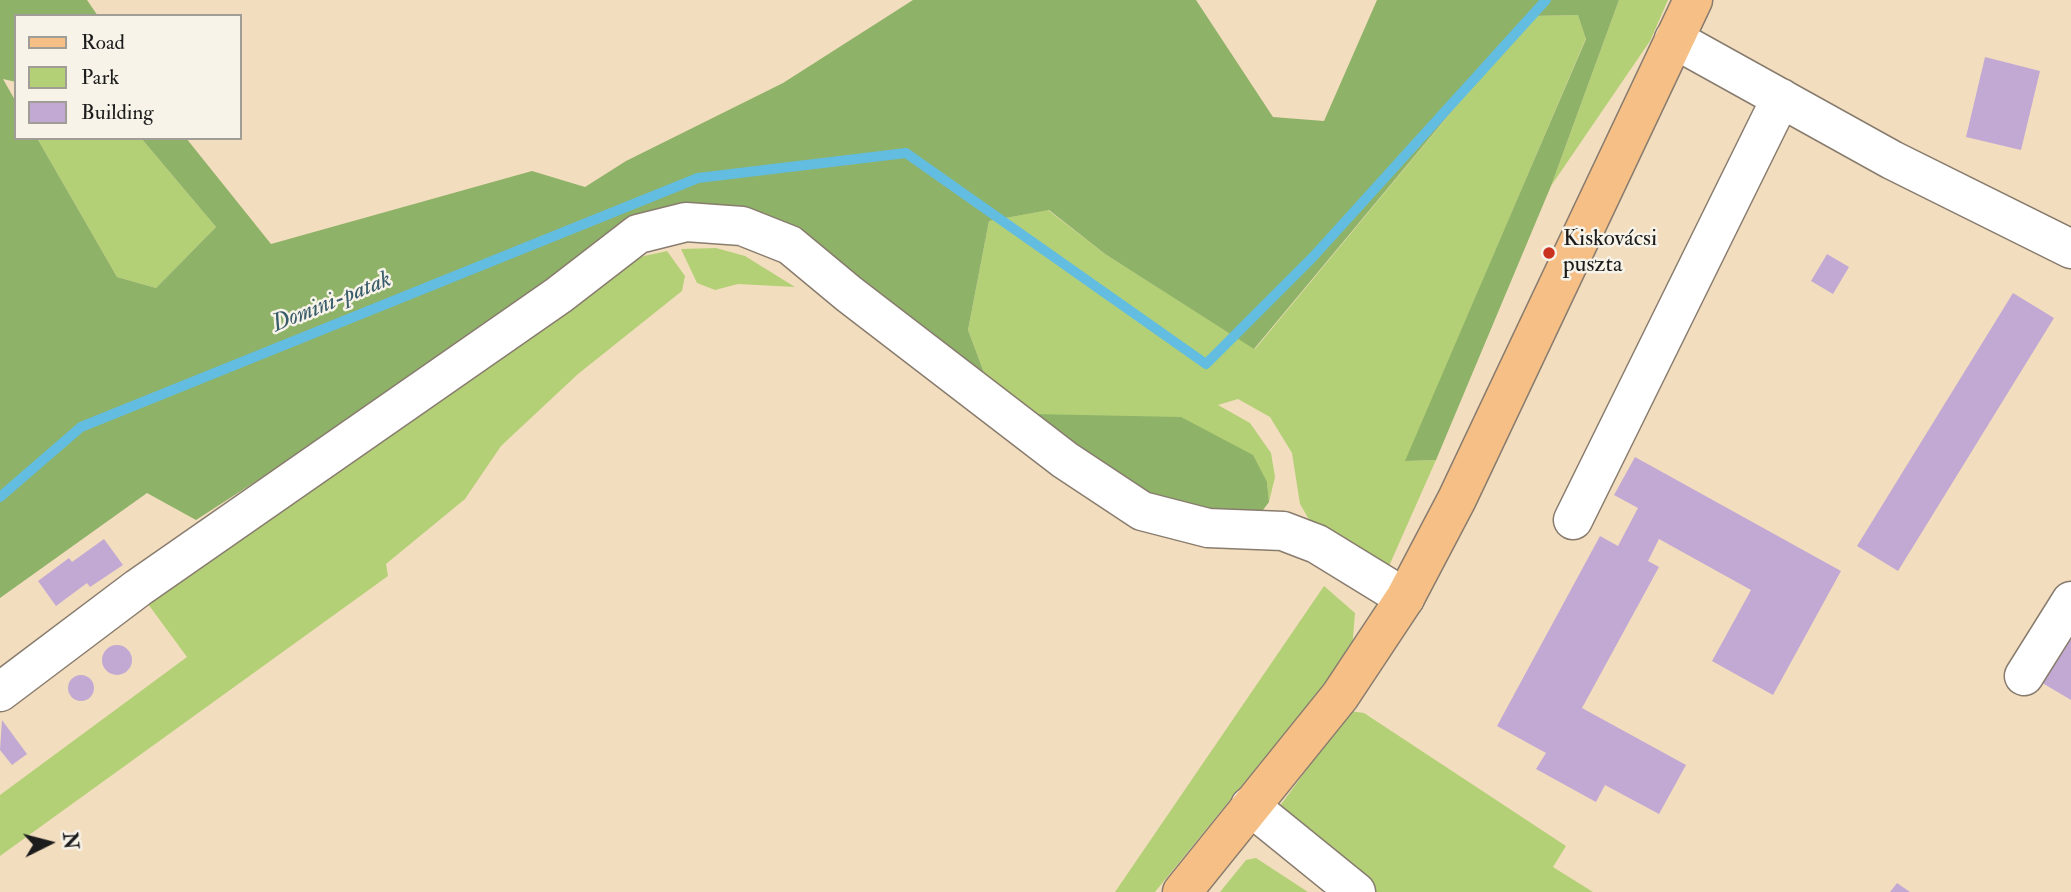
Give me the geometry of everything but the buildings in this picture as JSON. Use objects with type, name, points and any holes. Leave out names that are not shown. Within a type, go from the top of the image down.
[{"type":"main road","points":[[1182,892],[1340,696],[1405,597],[1457,499],[1693,0]]},
{"type":"lane","points":[[1674,39],[1892,160],[2071,248]]},
{"type":"lane","points":[[1573,520],[1781,98]]},
{"type":"lane","points":[[0,692],[138,588],[519,324],[638,234],[686,222],[742,226],[790,245],[849,294],[1065,460],[1142,511],[1208,528],[1283,531],[1317,544],[1405,597]]},
{"type":"lane","points":[[2024,676],[2071,601]]},
{"type":"lane","points":[[1250,806],[1356,892]]},
{"type":"green space","points":[[0,0],[87,0],[97,14],[14,14],[14,82],[3,79],[14,98],[14,140],[38,140],[117,277],[156,288],[216,227],[143,140],[188,140],[271,244],[532,171],[585,187],[626,161],[783,83],[913,0],[1196,0],[1273,117],[1324,121],[1377,0],[1619,0],[1551,186],[1436,460],[1405,461],[1586,39],[1578,15],[1531,16],[1254,349],[1105,254],[1049,210],[989,221],[968,330],[989,386],[1032,414],[1181,417],[1253,455],[1267,482],[1269,502],[1254,522],[1180,529],[767,239],[646,229],[196,520],[147,493],[0,598]]},
{"type":"green space","points":[[1619,0],[1668,0],[1650,41],[1551,186]]},
{"type":"green space","points":[[1578,15],[1586,38],[1406,461],[1436,460],[1385,575],[1322,542],[1300,504],[1292,453],[1270,417],[1238,399],[1218,405],[1250,423],[1271,453],[1275,477],[1269,502],[1267,482],[1032,414],[989,386],[968,330],[989,221],[1048,210],[1105,254],[1255,349],[1531,16]]},
{"type":"green space","points":[[38,140],[143,140],[216,227],[156,288],[117,277]]},
{"type":"green space","points":[[716,248],[745,256],[795,287],[738,284],[715,290],[697,283],[681,249]]},
{"type":"green space","points":[[667,251],[685,276],[682,291],[578,374],[501,446],[465,499],[386,564],[388,576],[0,856],[0,795],[187,657],[148,604],[635,258]]},
{"type":"green space","points":[[1324,586],[1355,613],[1352,650],[1155,892],[1115,892]]},
{"type":"green space","points":[[1350,711],[1364,713],[1566,846],[1553,867],[1593,892],[1342,892],[1271,818]]},
{"type":"green space","points":[[1256,858],[1308,892],[1220,892],[1246,860]]},
{"type":"waterway","name":"Domini-patak","points":[[0,497],[81,427],[698,178],[906,153],[1206,364],[1312,258],[1546,0]]},
{"type":"place","name":"Kiskovácsi puszta","points":[[1549,253]]}]
